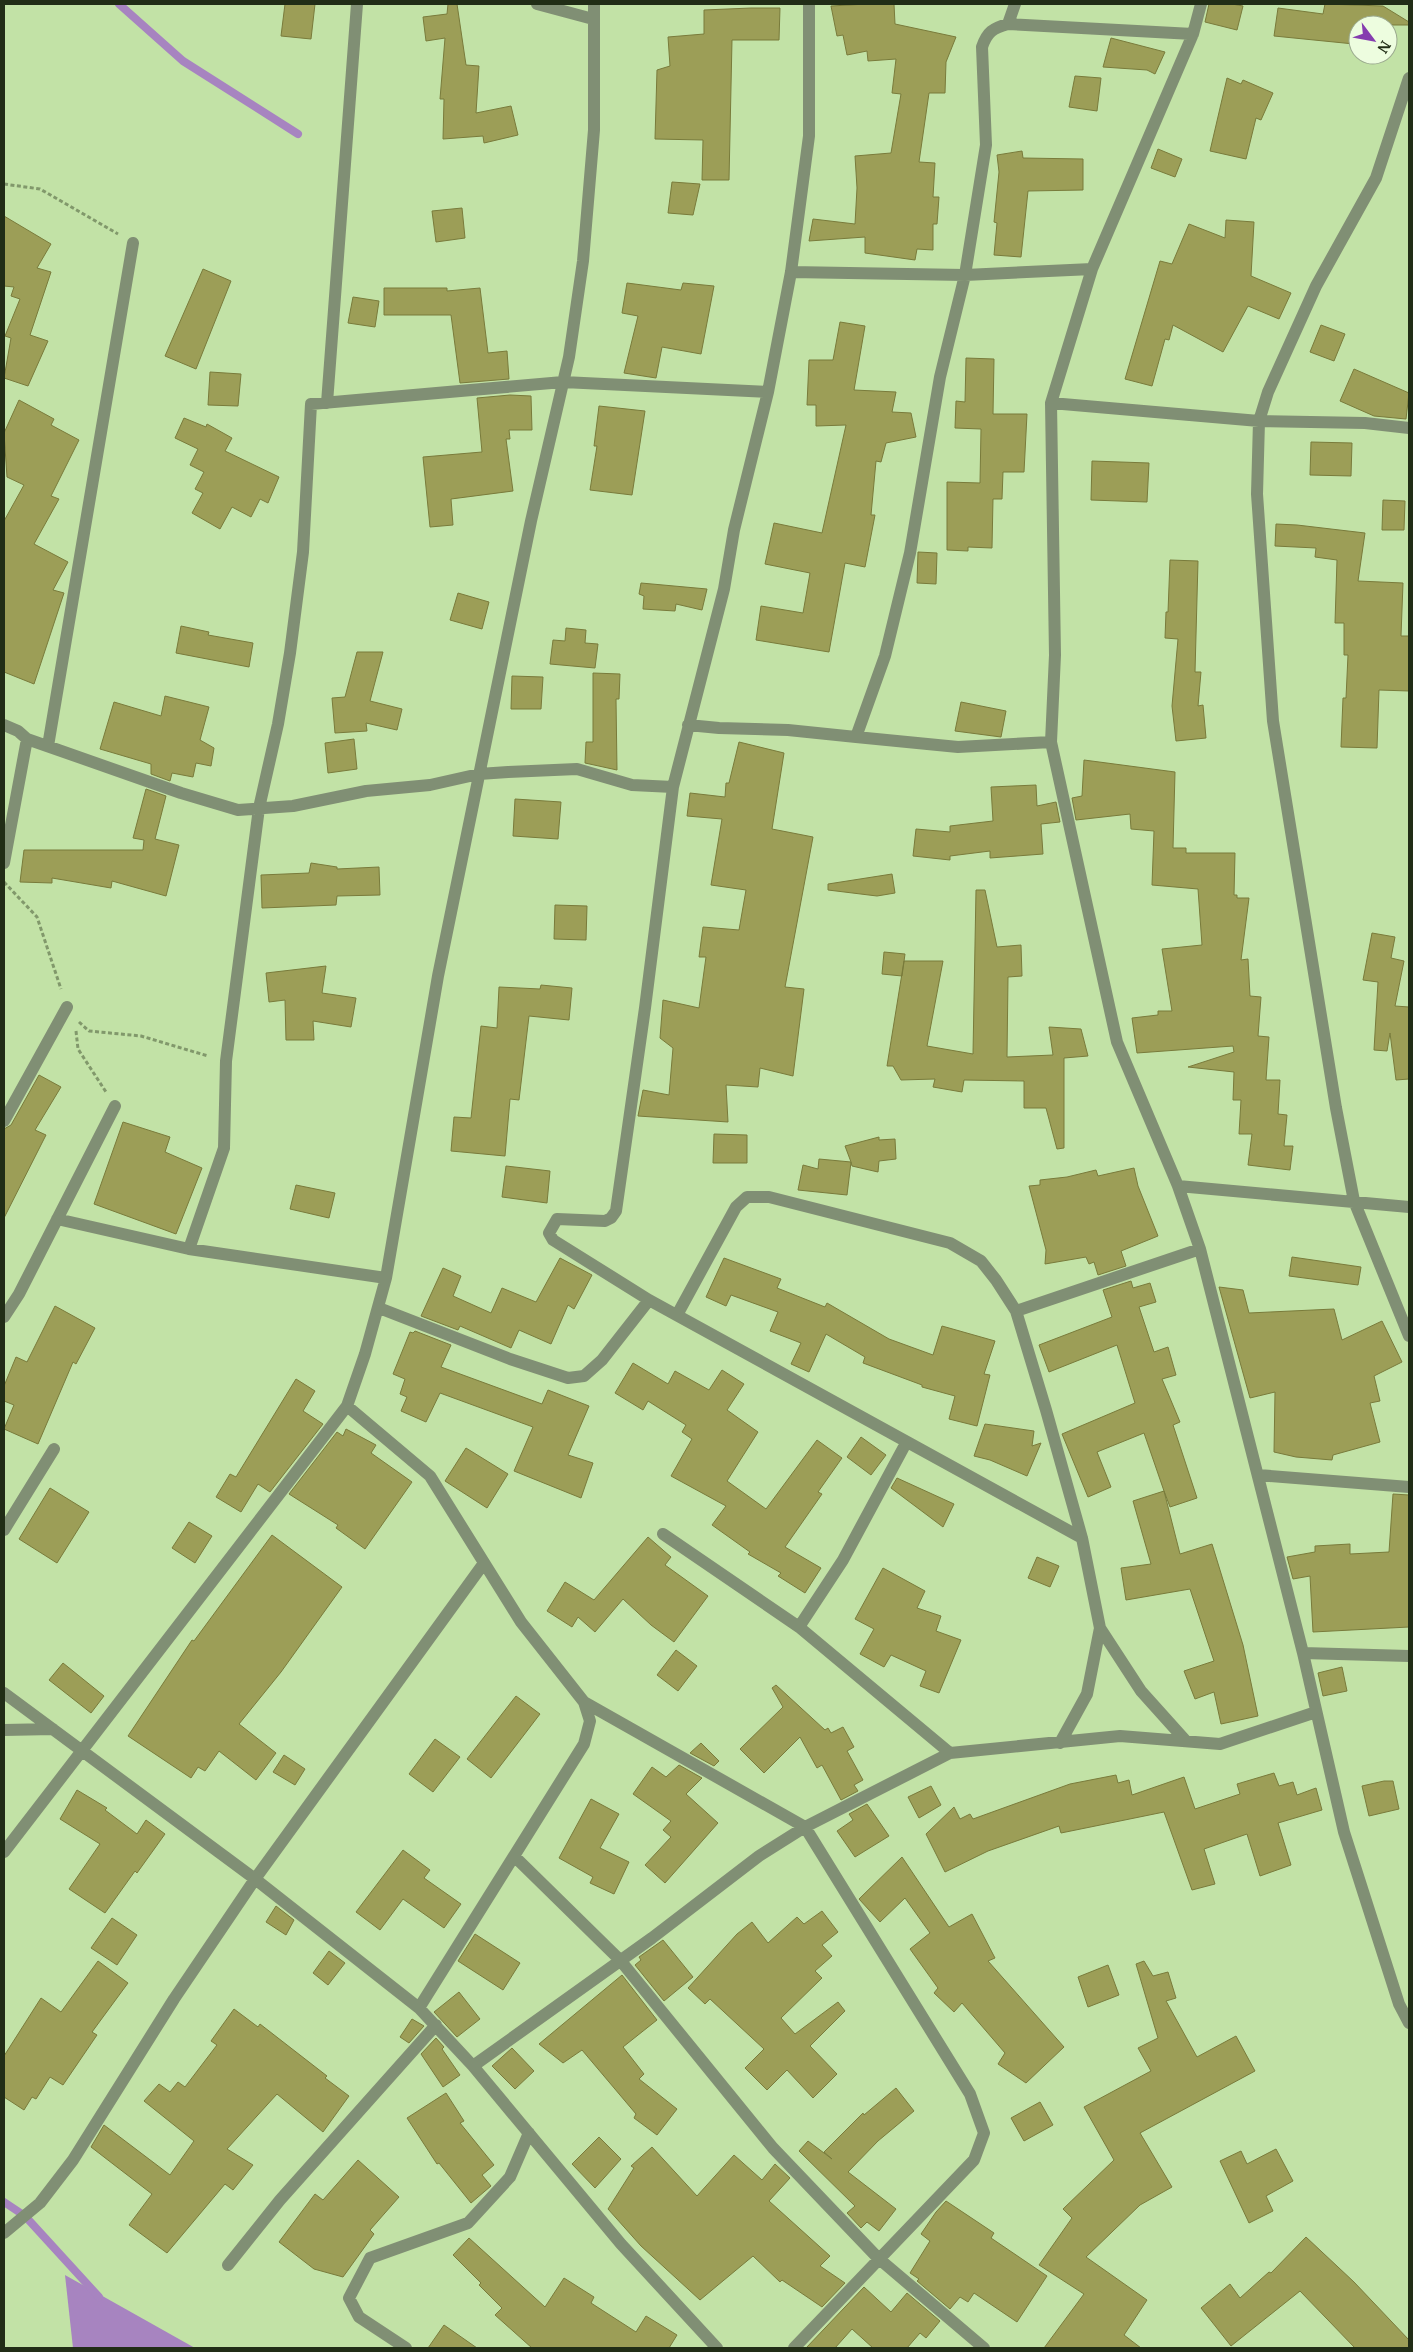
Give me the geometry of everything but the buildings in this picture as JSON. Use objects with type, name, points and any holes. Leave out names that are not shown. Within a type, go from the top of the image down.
[{"type":"street","points":[[327,402],[356,4]]},
{"type":"street","points":[[537,4],[593,19]]},
{"type":"street","points":[[4,1852],[347,1406],[380,1308],[438,976],[531,522],[569,357],[583,261],[593,139],[594,4]]},
{"type":"street","points":[[809,4],[809,136],[791,272],[768,392],[734,530],[722,598],[703,678],[688,725],[673,787],[645,1008],[616,1211],[611,1218],[605,1221],[556,1219],[549,1233],[553,1240],[649,1300],[906,1443],[1082,1538]]},
{"type":"street","points":[[1008,24],[1015,4]]},
{"type":"street","points":[[1201,4],[1193,34],[1092,269],[1052,403],[1055,655],[1051,742],[1118,1042],[1178,1186],[1200,1249],[1303,1653],[1344,1832],[1399,2004],[1409,2023]]},
{"type":"street","points":[[856,737],[885,656],[910,553],[940,377],[965,276],[986,145],[982,47],[986,36],[993,28],[1008,24],[1193,34]]},
{"type":"street","points":[[1409,78],[1376,178],[1316,286],[1268,392],[1259,422],[1257,494],[1273,721],[1336,1108],[1354,1201],[1409,1336]]},
{"type":"street","points":[[48,746],[133,243]]},
{"type":"street","points":[[791,272],[965,276],[1092,269]]},
{"type":"street","points":[[189,1249],[224,1148],[226,1061],[259,808],[278,724],[290,653],[302,552],[311,404],[563,382],[768,392]]},
{"type":"street","points":[[1052,403],[1259,422],[1364,423],[1409,428]]},
{"type":"street","points":[[4,725],[18,731],[27,739],[181,793],[238,810],[293,806],[366,791],[430,785],[479,774],[577,769],[632,784],[673,787]]},
{"type":"street","points":[[688,725],[788,730],[958,747],[1051,742]]},
{"type":"street","points":[[4,863],[27,739]]},
{"type":"street","points":[[4,1121],[67,1007]]},
{"type":"street","points":[[4,1317],[19,1294],[115,1106]]},
{"type":"street","points":[[1178,1186],[1409,1207]]},
{"type":"street","points":[[677,1315],[736,1207],[747,1197],[769,1197],[950,1242],[981,1260],[1016,1311],[1082,1538],[1100,1628],[1141,1691],[1185,1740]]},
{"type":"street","points":[[57,1219],[189,1249],[386,1278]]},
{"type":"street","points":[[1016,1311],[1200,1249]]},
{"type":"street","points":[[380,1308],[568,1378],[584,1376],[602,1360],[649,1300]]},
{"type":"street","points":[[347,1406],[430,1476],[521,1622],[584,1702],[590,1721],[584,1744],[419,2008]]},
{"type":"street","points":[[799,1627],[843,1560],[906,1443]]},
{"type":"street","points":[[4,1530],[54,1450]]},
{"type":"street","points":[[1258,1475],[1409,1487]]},
{"type":"street","points":[[662,1534],[799,1627],[950,1753]]},
{"type":"street","points":[[4,2233],[40,2203],[73,2160],[174,1999],[256,1879],[484,1563]]},
{"type":"street","points":[[1060,1742],[1087,1694],[1100,1628]]},
{"type":"street","points":[[1303,1653],[1409,1656]]},
{"type":"street","points":[[4,1693],[256,1879],[419,2008],[473,2066],[621,2244],[717,2348]]},
{"type":"street","points":[[584,1702],[805,1827],[970,2094],[984,2133],[974,2160],[878,2258],[794,2348]]},
{"type":"street","points":[[473,2066],[652,1938],[759,1856],[805,1827],[950,1753],[1120,1736],[1220,1744],[1316,1712]]},
{"type":"street","points":[[4,1730],[53,1730]]},
{"type":"street","points":[[514,1856],[620,1960],[773,2148],[878,2258],[984,2348]]},
{"type":"street","points":[[228,2265],[280,2200],[436,2025]]},
{"type":"street","points":[[406,2348],[359,2317],[349,2298],[370,2258],[468,2223],[510,2176],[529,2133]]},
{"type":"path","points":[[4,184],[40,189],[133,243]]},
{"type":"path","points":[[4,881],[37,917],[67,1007]]},
{"type":"path","points":[[115,1106],[78,1048],[74,1018],[89,1031],[141,1036],[226,1061]]},
{"type":"shaded area","points":[[65,2275],[195,2348],[73,2348]]},
{"type":"waterway","points":[[119,4],[183,61],[298,134]]},
{"type":"waterway","points":[[4,2202],[25,2216],[99,2297]]}]
